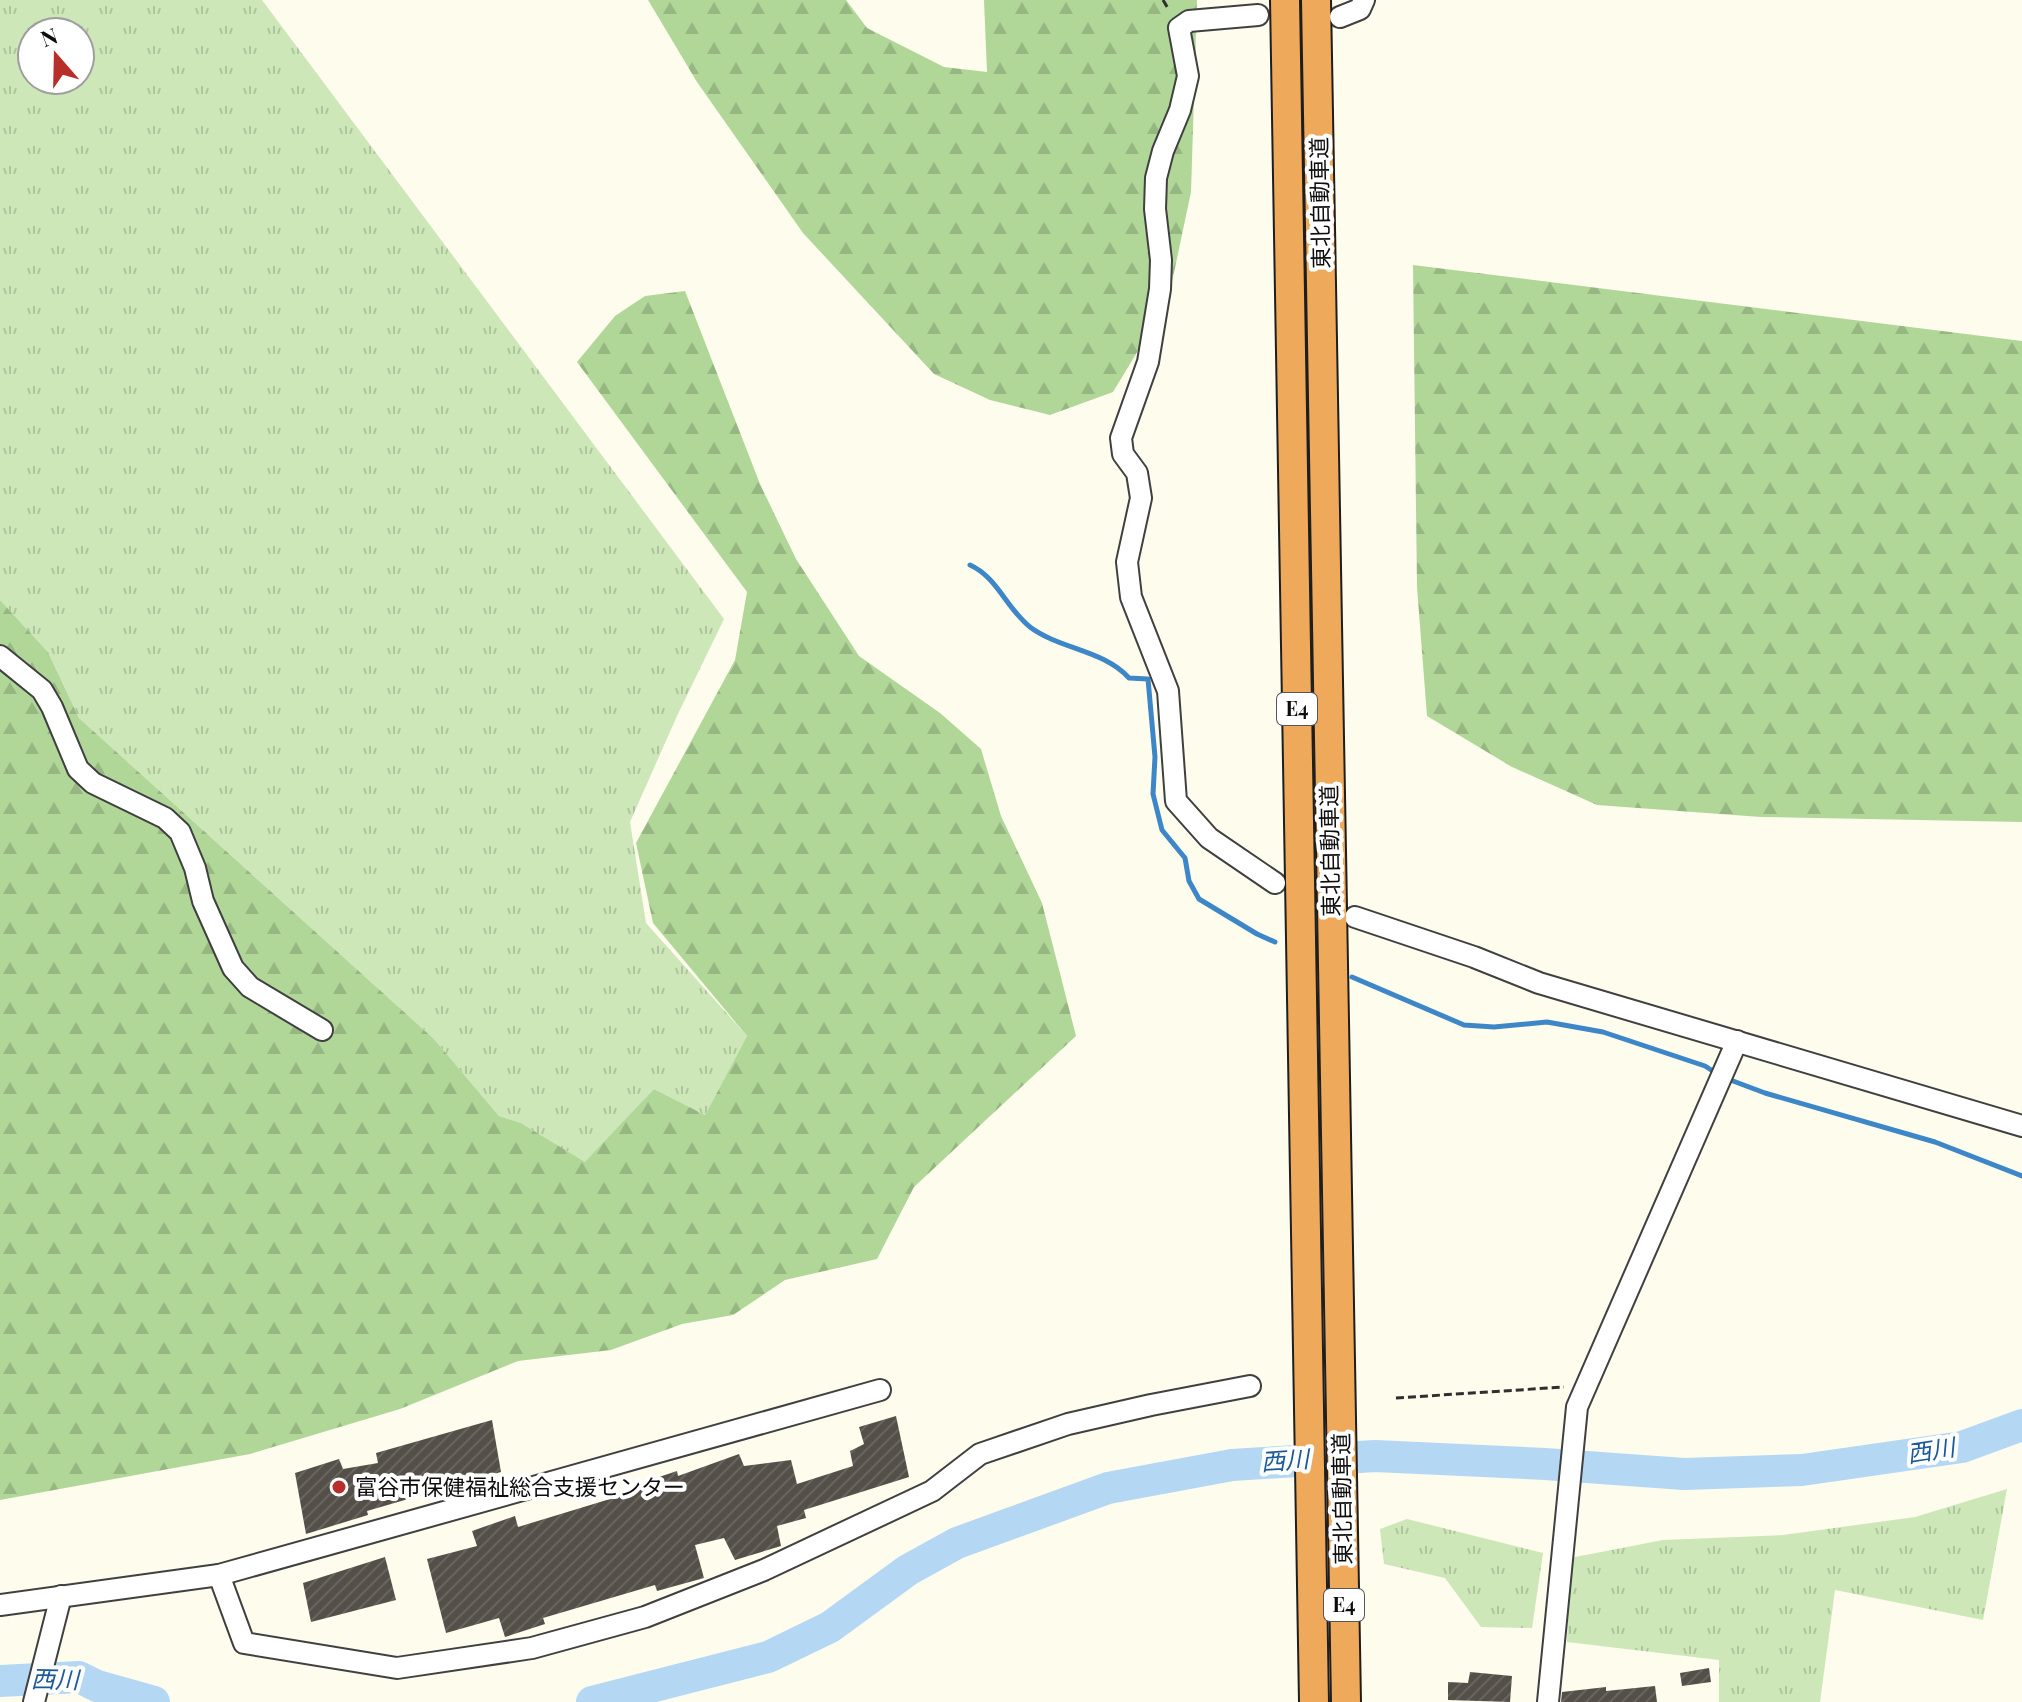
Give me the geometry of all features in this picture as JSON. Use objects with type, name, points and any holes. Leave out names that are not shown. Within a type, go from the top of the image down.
[{"type":"highway","name":"東北自動車道","points":[[1285,0],[1314,1702]]},
{"type":"highway","name":"東北自動車道","points":[[1316,0],[1346,1702]]},
{"type":"street","points":[[1340,17],[1360,9],[1364,0]]},
{"type":"street","points":[[1258,15],[1189,21],[1179,28],[1188,76],[1180,110],[1156,178],[1155,209],[1161,260],[1148,362],[1121,438],[1123,454],[1137,473],[1141,498],[1127,562],[1131,597],[1168,691],[1176,801],[1209,838],[1275,883]]},
{"type":"street","points":[[0,656],[42,690],[78,769],[93,783],[165,818],[180,832],[195,868],[203,901],[233,968],[250,987],[322,1030]]},
{"type":"street","points":[[1355,917],[1474,957],[1539,983],[2022,1126]]},
{"type":"street","points":[[1548,1702],[1577,1407],[1737,1041]]},
{"type":"street","points":[[219,1575],[244,1643],[397,1668],[532,1648],[645,1617],[778,1565],[932,1491],[980,1454],[1068,1424],[1250,1386]]},
{"type":"street","points":[[0,1605],[219,1575],[880,1390]]},
{"type":"street","points":[[34,1702],[61,1596]]},
{"type":"path","points":[[1396,1398],[1586,1385]]},
{"type":"green space","points":[[0,0],[262,0],[724,619],[630,822],[646,923],[747,1036],[705,1115],[654,1089],[586,1163],[521,1123],[499,1116],[434,1039],[79,718],[48,652],[0,600]]},
{"type":"green space","points":[[648,0],[846,0],[867,28],[944,67],[987,72],[984,0],[1197,0],[1191,192],[1168,301],[1113,392],[1050,415],[990,400],[934,374],[803,233],[697,82]]},
{"type":"green space","points":[[1413,265],[2022,341],[2022,822],[1761,817],[1597,805],[1512,767],[1427,716],[1417,587]]},
{"type":"green space","points":[[685,291],[760,484],[796,559],[859,656],[940,713],[981,749],[1001,816],[1042,903],[1076,1036],[914,1187],[877,1259],[785,1280],[733,1315],[682,1324],[611,1350],[518,1361],[400,1409],[250,1454],[0,1500],[0,600],[48,652],[79,718],[434,1039],[499,1116],[521,1123],[585,1162],[654,1089],[705,1115],[747,1036],[653,923],[636,843],[735,660],[747,592],[577,362],[615,316],[645,296]]},
{"type":"green space","points":[[2007,1489],[1983,1620],[1835,1590],[1820,1702],[1719,1702],[1719,1660],[1567,1642],[1570,1558],[1663,1540],[1783,1535],[1915,1517]]},
{"type":"green space","points":[[1407,1519],[1543,1553],[1532,1628],[1481,1627],[1445,1578],[1384,1564],[1380,1529]]},
{"type":"building","points":[[896,1416],[909,1477],[804,1510],[806,1518],[777,1526],[781,1546],[735,1560],[724,1538],[695,1545],[704,1578],[657,1591],[655,1585],[543,1618],[545,1624],[505,1637],[499,1618],[446,1633],[427,1559],[477,1546],[472,1531],[515,1516],[518,1527],[633,1492],[632,1486],[677,1471],[678,1476],[739,1454],[744,1466],[791,1460],[797,1484],[853,1466],[850,1451],[864,1444],[859,1427]]},
{"type":"building","points":[[492,1420],[501,1472],[367,1511],[368,1515],[306,1534],[295,1473],[339,1459],[343,1469],[378,1463],[376,1453]]},
{"type":"building","points":[[385,1557],[396,1600],[311,1622],[303,1583]]},
{"type":"building","points":[[1709,1668],[1711,1682],[1682,1686],[1680,1673]]},
{"type":"building","points":[[1470,1672],[1512,1676],[1510,1702],[1448,1700],[1448,1682],[1468,1683]]},
{"type":"building","points":[[1655,1686],[1657,1702],[1561,1702],[1562,1692]]},
{"type":"waterway","points":[[970,565],[988,577],[1030,627],[1107,661],[1129,678],[1148,679],[1155,757],[1153,794],[1162,830],[1185,858],[1189,881],[1199,899],[1275,942]]},
{"type":"waterway","points":[[1352,977],[1464,1025],[1494,1027],[1547,1022],[1603,1032],[1705,1066],[1716,1073]]},
{"type":"waterway","points":[[1725,1078],[1765,1093],[1935,1142],[2022,1176]]},
{"type":"waterway","name":"西川","points":[[592,1702],[768,1657],[830,1627],[908,1570],[957,1543],[1108,1488],[1232,1465],[1375,1456],[1684,1474],[1802,1470],[1962,1447],[2022,1425]]},
{"type":"waterway","name":"西川","points":[[0,1681],[79,1677],[97,1686],[154,1702]]},
{"type":"place","name":"富谷市保健福祉総合支援センター","points":[[339,1487]]}]
